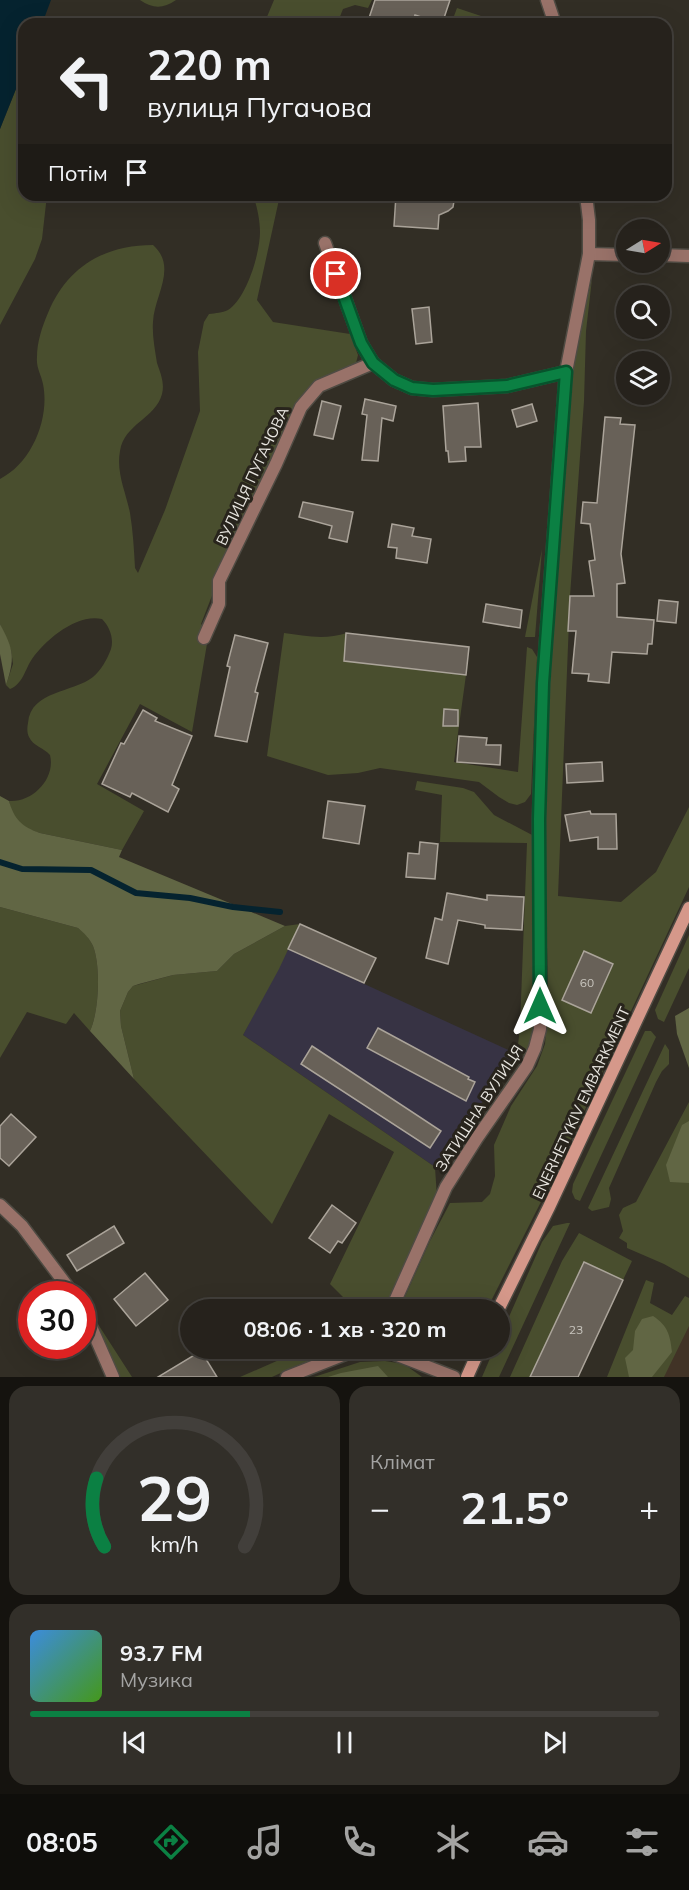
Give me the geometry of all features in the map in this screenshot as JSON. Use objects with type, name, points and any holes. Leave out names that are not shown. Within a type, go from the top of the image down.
[{"type":"street","points":[[547,0],[553,18]]},
{"type":"street","name":"ЗАТИШНА ВУЛИЦЯ","points":[[396,1299],[446,1187],[527,1066],[540,1029],[539,819],[543,683],[566,372],[589,254],[587,201]]},
{"type":"street","points":[[325,243],[361,343],[373,363],[394,380],[412,388],[433,390],[507,386],[566,372]]},
{"type":"street","points":[[589,254],[616,255]]},
{"type":"street","points":[[670,255],[689,256]]},
{"type":"street","name":"ВУЛИЦЯ ПУГАЧОВА","points":[[204,638],[219,604],[219,581],[301,407],[320,386],[373,363]]},
{"type":"street","name":"ENERHETYKIV EMBARKMENT","points":[[503,1299],[689,908]]},
{"type":"street","points":[[0,1204],[22,1226],[63,1281]]},
{"type":"street","points":[[96,1338],[113,1377]]},
{"type":"street","points":[[287,1377],[333,1359]]},
{"type":"street","points":[[407,1359],[454,1377]]},
{"type":"street","points":[[467,1377],[475,1359]]},
{"type":"shaded area","points":[[288,949],[517,1054],[435,1167],[243,1035]]},
{"type":"shaded area","points":[[689,1308],[689,1377],[650,1377]]},
{"type":"green space","points":[[140,0],[176,0],[158,7]]},
{"type":"green space","points":[[274,0],[372,0],[368,8],[355,5],[343,9],[339,18],[266,18]]},
{"type":"green space","points":[[457,8],[487,18],[453,18]]},
{"type":"green space","points":[[18,84],[18,201],[46,201],[42,239],[35,259],[0,325],[0,129]]},
{"type":"green space","points":[[255,201],[279,201],[257,300],[273,322],[350,334],[358,355],[356,363],[324,377],[300,398],[227,557],[201,624],[209,632],[192,732],[140,704],[97,784],[144,811],[122,850],[30,830],[17,821],[12,814],[9,801],[18,801],[34,794],[46,781],[49,773],[50,755],[33,743],[28,735],[27,727],[31,712],[45,698],[93,677],[106,661],[112,641],[109,629],[102,619],[92,618],[72,624],[45,644],[32,659],[18,684],[10,689],[6,685],[13,664],[11,650],[0,624],[0,479],[11,472],[30,451],[41,425],[44,397],[37,351],[48,313],[56,297],[77,271],[103,254],[135,246],[153,245],[160,254],[164,263],[164,272],[154,312],[153,327],[163,390],[159,402],[127,434],[119,459],[120,475],[131,520],[135,568],[138,573],[165,510],[200,411],[198,352],[204,322],[209,314],[226,311],[235,304],[246,286],[255,263],[259,241],[258,213]]},
{"type":"green space","points":[[592,279],[586,331],[584,401],[570,596],[558,896],[621,902],[656,872],[689,807],[689,887],[552,1180],[492,1299],[404,1299],[450,1203],[482,1202],[490,1194],[495,1176],[494,1145],[511,1106],[537,1066],[545,1044],[548,980],[546,914],[540,859],[541,737],[555,612],[570,398],[577,340]]},
{"type":"green space","points":[[542,549],[535,637],[525,637]]},
{"type":"green space","points":[[0,624],[12,654],[6,685],[0,654]]},
{"type":"green space","points":[[284,633],[323,637],[347,633],[344,661],[466,675],[454,762],[518,772],[527,647],[532,649],[537,657],[531,794],[525,802],[517,805],[499,797],[479,782],[380,768],[358,773],[328,775],[267,756]]},
{"type":"green space","points":[[417,781],[463,788],[474,792],[494,815],[534,836],[533,973],[535,1007],[529,1050],[524,1055],[517,1054],[527,843],[440,842],[442,795],[415,790]]},
{"type":"green space","points":[[0,796],[9,801],[13,813],[20,822],[34,831],[122,850],[119,857],[285,926],[234,954],[217,971],[173,975],[133,986],[120,1011],[121,1026],[134,1079],[90,1031],[97,1001],[98,977],[96,955],[89,939],[78,928],[0,907]]},
{"type":"green space","points":[[0,907],[78,928],[89,939],[96,955],[98,977],[97,1001],[90,1031],[74,1013],[66,1024],[27,1012],[0,1058]]},
{"type":"green space","points":[[300,924],[279,969],[243,1035],[435,1167],[437,1198],[389,1299],[345,1299],[330,1284],[394,1152],[329,1114],[272,1224],[134,1079],[121,1026],[120,1011],[133,986],[173,975],[217,971],[234,954],[285,926]]},
{"type":"green space","points":[[689,935],[689,968],[664,1022],[658,1019],[655,1010]]},
{"type":"green space","points":[[689,1008],[689,1068],[677,1034],[675,1016]]},
{"type":"green space","points":[[645,1031],[651,1031],[656,1037],[580,1201],[575,1199],[572,1192],[573,1184]]},
{"type":"green space","points":[[665,1044],[669,1050],[669,1064],[656,1082],[609,1188],[611,1199],[609,1207],[592,1211],[588,1208]]},
{"type":"green space","points":[[689,1102],[689,1278],[627,1248],[627,1243],[619,1238],[623,1231],[619,1215],[623,1208],[636,1202]]},
{"type":"green space","points":[[689,1121],[689,1183],[670,1182],[666,1165],[682,1125]]},
{"type":"green space","points":[[570,1223],[510,1353],[510,1314],[542,1242],[553,1226]]},
{"type":"green space","points":[[579,1233],[632,1261],[623,1280],[583,1263],[530,1377],[510,1377],[562,1261]]},
{"type":"green space","points":[[646,1280],[654,1283],[650,1303],[672,1315],[685,1296],[689,1298],[689,1326],[664,1377],[607,1377]]},
{"type":"green space","points":[[653,1316],[662,1323],[667,1331],[672,1352],[652,1377],[629,1377],[625,1358],[633,1350],[635,1331],[642,1319]]},
{"type":"green space","points":[[96,1321],[132,1377],[118,1377]]},
{"type":"green space","points":[[281,1359],[314,1359],[272,1377],[240,1377]]},
{"type":"green space","points":[[490,1359],[507,1359],[499,1377],[482,1377]]},
{"type":"green space","points":[[385,1361],[404,1364],[422,1377],[314,1377],[360,1362]]},
{"type":"green space","points":[[378,1366],[388,1377],[328,1377],[341,1373]]},
{"type":"water","points":[[0,0],[51,0],[44,18],[18,18],[18,84],[0,129]]},
{"type":"building","points":[[375,0],[450,0],[444,18],[424,18],[415,15],[414,18],[369,18]]},
{"type":"building","points":[[396,201],[454,201],[453,207],[439,215],[438,229],[394,226]]},
{"type":"building","points":[[429,307],[432,342],[416,344],[412,309]]},
{"type":"building","points":[[365,399],[396,406],[393,421],[382,418],[378,461],[362,460],[367,415],[362,414]]},
{"type":"building","points":[[322,401],[341,406],[333,439],[314,435]]},
{"type":"building","points":[[478,403],[481,447],[465,447],[466,461],[449,462],[448,451],[446,451],[443,406]]},
{"type":"building","points":[[532,404],[537,421],[517,427],[512,410]]},
{"type":"building","points":[[605,417],[621,418],[620,424],[635,425],[621,554],[625,583],[617,584],[617,617],[654,620],[652,644],[648,644],[647,654],[612,652],[609,683],[588,681],[589,674],[572,673],[576,631],[568,631],[570,596],[594,596],[589,561],[595,560],[590,524],[581,523],[583,502],[597,503]]},
{"type":"building","points":[[303,502],[353,512],[347,542],[329,538],[332,526],[299,517]]},
{"type":"building","points":[[392,524],[414,528],[412,536],[431,539],[427,563],[396,558],[397,548],[388,547]]},
{"type":"building","points":[[659,600],[678,602],[676,623],[657,621]]},
{"type":"building","points":[[486,604],[522,610],[520,628],[483,622]]},
{"type":"building","points":[[346,633],[469,647],[466,675],[344,661]]},
{"type":"building","points":[[235,635],[268,643],[255,692],[258,693],[247,742],[215,736],[230,667],[227,666]]},
{"type":"building","points":[[444,709],[458,710],[458,726],[443,726]]},
{"type":"building","points":[[143,710],[157,718],[155,721],[192,736],[172,785],[179,789],[168,812],[132,793],[130,797],[102,784],[121,743],[124,744]]},
{"type":"building","points":[[459,736],[487,738],[486,745],[501,745],[500,765],[457,762]]},
{"type":"building","points":[[602,762],[603,781],[567,783],[566,764]]},
{"type":"building","points":[[328,801],[365,806],[359,844],[323,838]]},
{"type":"building","points":[[590,811],[591,814],[616,814],[617,849],[598,849],[598,837],[570,841],[565,815]]},
{"type":"building","points":[[420,842],[438,844],[435,879],[406,877],[408,853],[419,854]]},
{"type":"building","points":[[447,893],[487,900],[487,895],[524,897],[522,930],[485,928],[485,925],[458,920],[448,964],[426,958],[435,918],[442,920]]},
{"type":"building","points":[[300,924],[376,958],[364,983],[288,949]]},
{"type":"building","points":[[584,951],[613,964],[591,1013],[562,1000]]},
{"type":"building","points":[[378,1028],[469,1077],[468,1079],[475,1082],[466,1101],[367,1048]]},
{"type":"building","points":[[312,1046],[441,1131],[430,1148],[301,1064]]},
{"type":"building","points":[[11,1114],[36,1137],[9,1166],[0,1158],[0,1126]]},
{"type":"building","points":[[332,1205],[356,1223],[342,1243],[338,1241],[330,1253],[309,1238]]},
{"type":"building","points":[[114,1226],[124,1243],[77,1271],[67,1255]]},
{"type":"building","points":[[584,1262],[623,1280],[578,1377],[530,1377]]},
{"type":"building","points":[[145,1273],[168,1300],[136,1326],[114,1299]]},
{"type":"building","points":[[188,1359],[206,1359],[217,1377],[158,1377]]},
{"type":"waterway","points":[[0,862],[22,869],[91,870],[136,893],[190,898],[233,907],[280,912]]},
{"type":"route","points":[[336,274],[361,343],[373,363],[394,380],[412,388],[433,390],[507,386],[566,372],[543,683],[539,819],[540,1006]]}]
